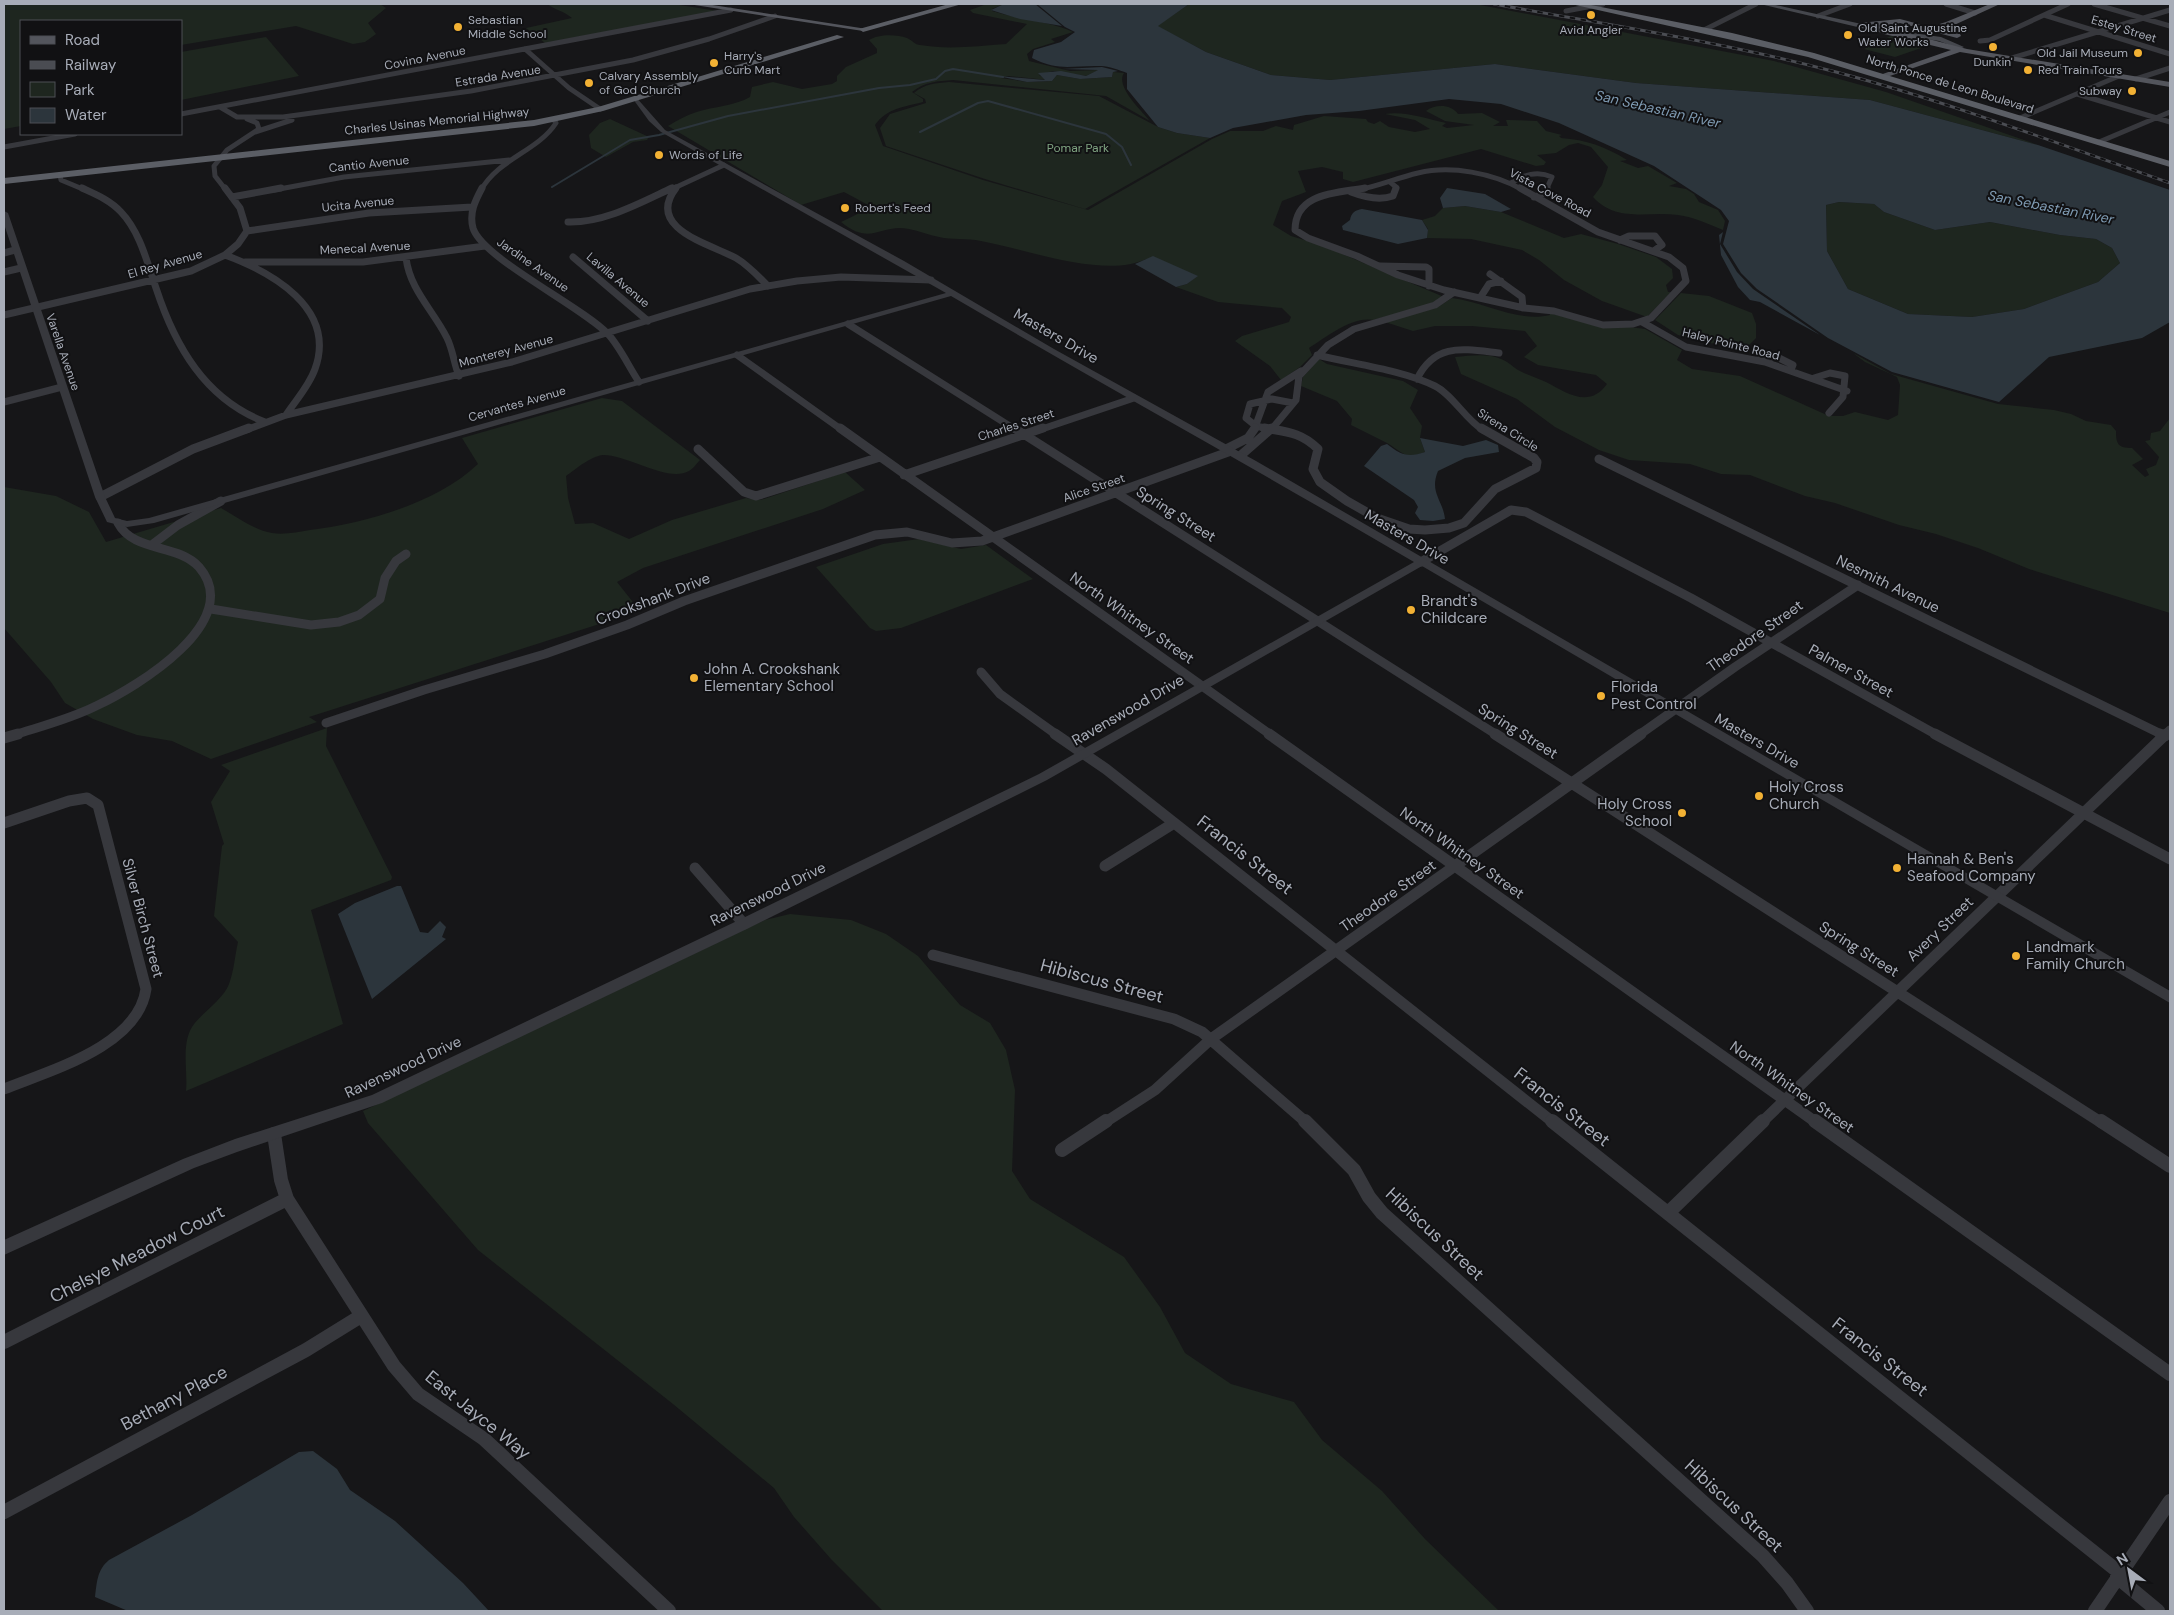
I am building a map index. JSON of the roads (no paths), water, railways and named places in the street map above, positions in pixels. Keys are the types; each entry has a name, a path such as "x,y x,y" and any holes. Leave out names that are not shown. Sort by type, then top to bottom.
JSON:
{"highway":[{"name":"Charles Usinas Memorial Highway","path":"863,29 877,22 940,4"},
{"name":"Charles Usinas Memorial Highway","path":"863,29 958,4"},
{"name":"North Ponce de Leon Boulevard","path":"1575,4 1595,5 1707,29 1884,74 2103,141 2170,159"},
{"name":"Charles Usinas Memorial Highway","path":"4,181 478,130 554,120 600,109 840,36"},
{"name":"North Ponce de Leon Boulevard","path":"2103,141 2170,164"}],"main road":[{"path":"692,4 863,29"},
{"path":"1764,4 1934,43 1958,44"},
{"path":"1879,26 1895,21 1937,28 1972,12 1996,4"},
{"path":"1949,24 1947,29 1958,44"},
{"path":"1859,25 1879,26 1936,38 1982,53 2168,84"},
{"path":"1879,26 1886,32"},
{"path":"1925,27 1958,44"},
{"name":"Charles Usinas Memorial Highway","path":"840,36 863,29"},
{"path":"1934,43 1944,48 1938,55"},
{"path":"1884,74 1938,55 1958,44"}],"street":[{"path":"1707,29 1756,4"},
{"path":"1818,16 1850,4"},
{"path":"1946,4 1972,12"},
{"path":"1980,41 1990,40 2068,4"},
{"path":"2094,4 2170,26"},
{"path":"1566,11 1595,5"},
{"name":"Covino Avenue","path":"182,114 731,10"},
{"path":"2012,58 2170,10"},
{"name":"Estey Street","path":"2044,15 2170,54"},
{"name":"Estrada Avenue","path":"237,117 283,117 321,113 556,76 686,46 775,16"},
{"path":"525,49 569,88 600,109"},
{"path":"2136,79 2170,68"},
{"path":"2160,72 2159,76 2168,84"},
{"path":"2023,117 2119,76"},
{"path":"2077,94 2170,122"},
{"name":"Masters Drive","path":"635,98 651,120 666,132 903,264 1134,398 1232,452 2170,998"},
{"path":"220,106 237,117 257,123 259,128 218,158 214,175 243,212 248,231"},
{"path":"2103,141 2170,112"},
{"path":"255,132 321,113"},
{"path":"472,208 485,183 509,160 550,132 556,123 554,120"},
{"path":"4,147 70,135"},
{"name":"Cantio Avenue","path":"232,197 344,177 509,160"},
{"path":"571,222 592,219 677,186 724,165"},
{"name":"Vista Cove Road","path":"1453,170 1484,174 1511,183 1598,232 1655,250 1681,265 1685,272 1686,281 1654,316 1642,322 1624,325 1603,325 1554,311 1523,308 1429,286 1308,238 1295,230 1295,224 1306,203 1313,199 1390,182 1417,173 1453,170"},
{"path":"1511,183 1521,176 1531,173 1544,173 1552,177 1544,194 1534,197"},
{"path":"60,175 61,180 102,199 126,218 173,330 195,369 236,410 266,422"},
{"path":"1350,191 1359,195 1388,198 1393,196 1396,187 1390,182"},
{"path":"677,186 672,192 668,209 673,222 691,238 745,264 768,286"},
{"name":"Ucita Avenue","path":"248,231 369,213 472,208"},
{"name":"Jardine Avenue","path":"472,208 473,227 485,246 608,334 639,382"},
{"name":"Varella Avenue","path":"4,213 34,308 100,497"},
{"name":"El Rey Avenue","path":"4,315 153,281 191,270 225,255 238,244 248,231"},
{"path":"1620,240 1629,236 1655,236 1662,245 1655,250"},
{"name":"Menecal Avenue","path":"246,262 341,262 406,258 485,246"},
{"path":"4,252 15,250"},
{"path":"225,255 246,262 274,276 295,293 309,313 317,335 318,352 314,369 286,415"},
{"name":"Lavilla Avenue","path":"573,257 648,321"},
{"path":"406,258 412,282 449,342 460,376"},
{"path":"888,278 903,270 903,264"},
{"path":"1379,266 1426,267 1429,269 1429,286"},
{"path":"4,272 21,268"},
{"path":"1490,274 1501,280 1522,298 1523,308"},
{"name":"Monterey Avenue","path":"100,497 193,449 286,415 460,376 768,286 819,278 931,280"},
{"path":"1480,298 1490,284 1501,280"},
{"path":"1232,452 1271,429 1298,395 1296,385 1299,376 1328,345 1354,329 1435,306 1454,292"},
{"name":"Cervantes Avenue","path":"118,523 144,522 221,501 953,293"},
{"name":"Haley Pointe Road","path":"1642,322 1686,347 1756,359 1771,356 1783,358 1793,365 1791,370 1847,391"},
{"name":"Spring Street","path":"848,324 1319,621 2170,1166"},
{"path":"1416,379 1429,360 1446,352 1466,350 1499,353"},
{"name":"North Whitney Street","path":"737,355 2170,1374"},
{"name":"Sirena Circle","path":"1271,429 1295,433 1308,439 1318,449 1312,467 1316,478 1333,492 1377,519 1417,530 1433,531 1455,527 1467,521 1493,490 1536,468 1537,462 1525,451 1475,425 1437,387 1416,379 1318,355"},
{"path":"1232,452 1248,438 1256,427 1268,392 1304,369"},
{"path":"1814,378 1821,374 1843,374 1845,376 1847,391 1841,401 1829,413"},
{"path":"4,402 62,388"},
{"name":"Charles Street","path":"904,475 1134,398"},
{"path":"1271,429 1256,427 1246,418 1250,404 1265,399 1285,400 1293,403"},
{"path":"698,449 744,492 756,496 880,457"},
{"name":"Alice Street","path":"992,537 1232,452"},
{"name":"Nesmith Avenue","path":"1599,459 2167,733"},
{"path":"4,738 77,714 126,691 153,673 198,630 211,609 212,586 204,574 181,554 126,534 118,523 109,518 100,497"},
{"path":"153,544 178,525 221,501"},
{"name":"Ravenswood Drive","path":"4,1248 173,1169 336,1115 377,1099 962,818 1043,777 1511,510 1518,510"},
{"name":"Palmer Street","path":"1518,510 1772,642 1955,745 2170,859"},
{"name":"Crookshank Drive","path":"326,723 424,690 545,654 628,625 684,602 875,535 891,532 915,532 946,542 964,544 992,537"},
{"path":"211,609 312,625 339,622 359,615 380,599 385,578 396,561 406,554"},
{"name":"Theodore Street","path":"1062,1150 1155,1090 1211,1040 1675,710 1858,585"},
{"name":"Francis Street","path":"981,672 1000,694 1020,710 1084,753 1668,1212 2118,1575 2158,1611"},
{"name":"Avery Street","path":"1668,1212 2167,733"},
{"name":"Silver Birch Street","path":"4,823 69,801 87,798 98,805 146,988 140,1012 126,1029 104,1045 4,1089"},
{"path":"1105,866 1174,823"},
{"path":"695,868 744,924"},
{"name":"Hibiscus Street","path":"933,956 1174,1018 1191,1026 1211,1040 1328,1142 1354,1170 1369,1197 1382,1212 1763,1556 1787,1583 1806,1611"},
{"name":"East Jayce Way","path":"274,1134 287,1199 394,1366 418,1394 484,1439 669,1611"},
{"name":"Chelsye Meadow Court","path":"4,1342 287,1199"},
{"name":"Bethany Place","path":"4,1512 306,1350 361,1316"},
{"path":"2094,1611 2170,1501"}],"water":[{"path":"1004,4 1035,4 1062,26 1020,19 991,10"},
{"name":"San Sebastian River","path":"1037,4 1189,4 1158,26 1206,52 1271,75 1330,80 1495,64 1636,83 1870,100 2038,145 2170,190 2170,322 2142,338 2049,357 1999,402 1892,372 1828,338 1757,289 1741,273 1723,244 1729,221 1721,210 1654,166 1559,123 1501,104 1449,99 1359,111 1306,115 1233,128 1210,138 1177,133 1158,127 1127,89 1127,73 1104,66 1066,67 1051,65 1032,58 1034,50 1061,42 1075,32 1065,27","holes":["1839,202 1874,204 1884,212 1935,230 1990,222 2060,235 2096,239 2112,248 2120,263 2098,282 2024,309 1972,317 1908,314 1848,289 1827,251 1826,205"]},
{"path":"1102,67 1118,71 1113,72 1112,77 1080,79 1057,75 1052,81 1027,82 998,76 1045,80 1038,73 1061,71 1086,76 1098,70 1062,69"},
{"path":"1447,188 1485,194 1511,209 1501,212 1465,206 1443,208 1440,198"},
{"path":"1362,209 1422,220 1428,230 1427,238 1398,244 1343,230 1342,226 1350,220 1352,214"},
{"path":"1723,232 1720,244 1737,272 1753,289 1820,335 1760,302 1750,300 1738,287 1721,255 1719,235"},
{"path":"1153,256 1198,276 1187,284 1176,287 1135,264"},
{"path":"1420,438 1463,446 1486,440 1498,445 1499,452 1465,458 1438,471 1435,485 1445,519 1433,521 1420,520 1415,513 1418,507 1414,500 1364,466 1381,446 1387,444 1396,451 1409,455 1425,452"},
{"path":"401,886 420,932 428,933 440,921 446,927 442,937 446,939 372,999 338,914 355,903"},
{"path":"313,1451 337,1469 350,1490 395,1521 463,1583 489,1611 128,1611 95,1597 100,1572 109,1560 192,1515 299,1452"}],"waterway":[{"path":"552,187 630,140 659,135 728,116 879,88 910,85 936,79 945,71 953,69 1003,77"},
{"path":"920,132 978,103 988,101 1106,134 1122,147 1131,165"}],"railway":[{"path":"1494,4 1708,43 1836,72 1962,110 2170,183"}],"place":[{"name":"Avid Angler","path":"1591,15"},
{"name":"Sebastian Middle School","path":"458,27"},
{"name":"Old Saint Augustine Water Works","path":"1848,35"},
{"name":"Dunkin'","path":"1993,47"},
{"name":"Old Jail Museum","path":"2138,53"},
{"name":"Harry's Curb Mart","path":"714,63"},
{"name":"Red Train Tours","path":"2028,70"},
{"name":"Calvary Assembly of God Church","path":"589,83"},
{"name":"Subway","path":"2132,91"},
{"name":"Words of Life","path":"659,155"},
{"name":"Robert's Feed","path":"845,208"},
{"name":"Brandt's Childcare","path":"1411,610"},
{"name":"John A. Crookshank Elementary School","path":"694,678"},
{"name":"Florida Pest Control","path":"1601,696"},
{"name":"Holy Cross Church","path":"1759,796"},
{"name":"Holy Cross School","path":"1682,813"},
{"name":"Hannah & Ben's Seafood Company","path":"1897,868"},
{"name":"Landmark Family Church","path":"2016,956"}],"park label":[{"name":"Pomar Park","path":"1078,148"}]}
